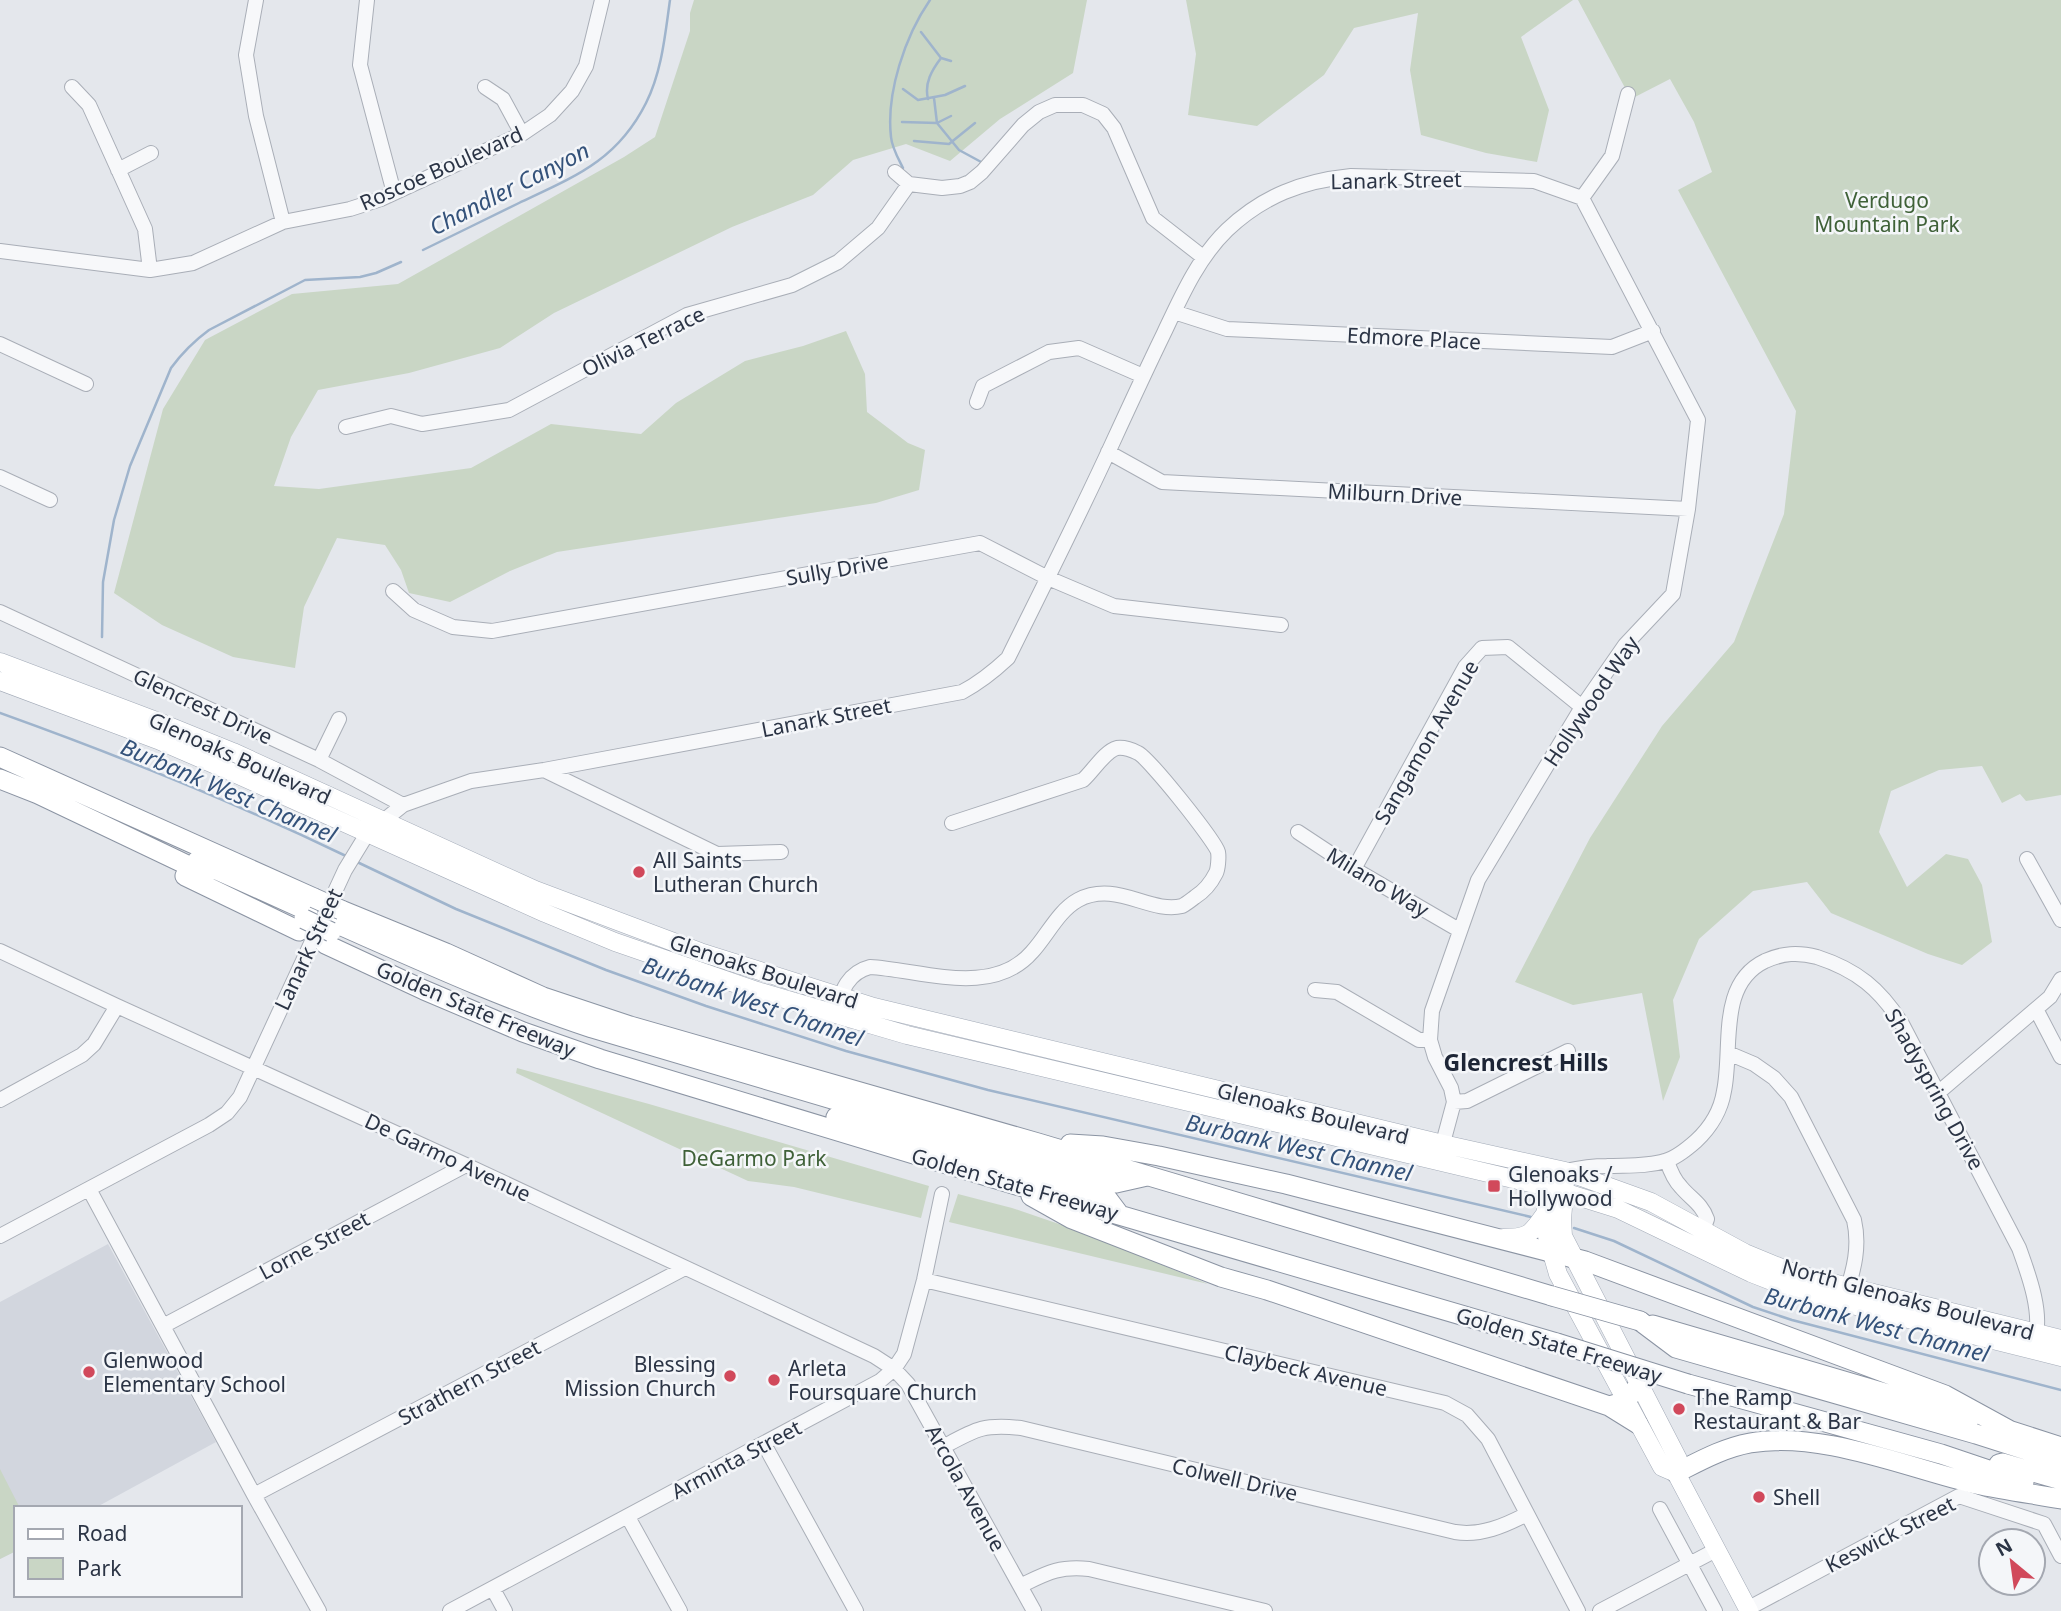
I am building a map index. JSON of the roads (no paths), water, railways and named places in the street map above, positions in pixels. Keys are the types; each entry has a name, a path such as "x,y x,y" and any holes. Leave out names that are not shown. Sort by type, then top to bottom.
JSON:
{"highway":[{"name":"Golden State Freeway","path":"0,757 333,927 424,990 523,1032 600,1059 1006,1182 1557,1343 1688,1384 1941,1454 2061,1497"},
{"path":"0,770 306,915"},
{"path":"0,779 306,915"},
{"name":"Golden State Freeway","path":"0,790 333,927 631,1026 1640,1321 1689,1343 2009,1430 2061,1447"},
{"path":"333,927 558,1017 592,1028 1116,1183 1148,1175"},
{"path":"333,927 460,992 579,1039 1104,1194 1119,1214"},
{"path":"1038,1143 1103,1146 1159,1156 1286,1184 1575,1258 1945,1395 2009,1430"},
{"path":"1006,1182 1072,1219 1221,1277 1617,1403 1638,1424"},
{"path":"1689,1343 2061,1461"},
{"path":"1617,1403 1640,1383"},
{"path":"1676,1473 1723,1450 1752,1443 1794,1441 1842,1448 1977,1484 2061,1497"},
{"path":"1984,1469 2003,1463 2061,1480"}],"main road":[{"name":"Glenoaks Boulevard","path":"0,662 233,752 535,890 700,952 907,1035 1228,1112 1440,1153 1565,1171"},
{"name":"Glenoaks Boulevard","path":"0,681 169,745 237,774 363,840 615,942 757,991 837,1006 1232,1093 1558,1190"},
{"path":"1228,1112 1232,1093"},
{"path":"1497,1238 1523,1238 1534,1229 1558,1190 1565,1171"},
{"name":"North Glenoaks Boulevard","path":"1565,1171 1651,1202 1751,1273 1780,1285 1800,1292 1846,1295 2034,1341 2061,1357"},
{"path":"1558,1190 1563,1236 1678,1459 1676,1473 1748,1610"},
{"name":"North Glenoaks Boulevard","path":"1558,1190 1700,1238"},
{"path":"1563,1236 1573,1215 1581,1210 1592,1207 1618,1209"},
{"path":"1545,1214 1547,1236 1559,1274 1617,1403"},
{"name":"North Glenoaks Boulevard","path":"2034,1341 2061,1339"},
{"path":"1638,1424 1662,1467 1676,1473"}],"street":[{"path":"256,0 246,55 256,116 283,222"},
{"path":"367,0 360,65 394,193"},
{"name":"Roscoe Boulevard","path":"0,251 150,270 193,263 283,222 351,209 394,193 522,134 550,115 572,91 586,66 602,0"},
{"path":"72,87 89,105 145,229 150,270"},
{"path":"485,87 503,99 522,134"},
{"path":"1582,198 1612,156 1628,94"},
{"path":"894,172 909,184 942,188 960,186 982,172 1023,125 1039,112 1055,105 1083,105 1103,114 1114,128 1153,218 1203,257"},
{"path":"118,170 152,153"},
{"name":"Lanark Street","path":"0,1236 227,1113 240,1097 345,870 363,840 403,805 471,781 544,770 962,692 994,672 1008,658 1203,257 1226,231 1253,208 1296,186 1330,178 1376,176 1534,181 1582,198"},
{"name":"Olivia Terrace","path":"346,427 391,416 422,424 509,410 687,315 792,285 838,262 878,228 909,184"},
{"name":"Hollywood Way","path":"1454,1102 1451,1088 1435,1057 1430,1040 1432,1012 1478,880 1582,707 1625,645 1673,594 1688,509 1698,420 1582,198"},
{"name":"Edmore Place","path":"1174,312 1227,329 1612,347 1653,331"},
{"path":"0,344 86,383"},
{"path":"977,402 983,386 1049,352 1079,348 1143,376"},
{"name":"Milburn Drive","path":"1108,452 1162,482 1688,509"},
{"path":"0,477 50,500"},
{"name":"Sully Drive","path":"393,591 414,610 453,626 492,631 980,543 1048,578 1114,606 1281,625"},
{"name":"Glencrest Drive","path":"0,612 320,760 403,805"},
{"name":"Sangamon Avenue","path":"1354,869 1465,667 1482,648 1507,647 1582,707"},
{"path":"320,760 339,719"},
{"path":"837,1006 844,988 855,973 870,967 972,978 989,977 1021,963 1070,905 1088,896 1106,894 1163,906 1183,906 1203,892 1217,872 1218,852 1169,785 1140,753 1127,749 1116,748 1083,780 952,823"},
{"path":"544,770 718,854 781,852"},
{"name":"Milano Way","path":"1298,832 1354,869 1459,930"},
{"path":"2027,859 2060,918"},
{"name":"De Garmo Avenue","path":"0,951 466,1165 874,1356 894,1369"},
{"name":"Shadyspring Drive","path":"1565,1171 1589,1167 1638,1166 1667,1161 1696,1141 1716,1115 1724,1092 1731,1010 1743,977 1758,965 1779,955 1803,953 1829,961 1859,977 1890,1004 1939,1092 2020,1248 2035,1306 2034,1341"},
{"path":"1939,1092 2050,997 2061,979"},
{"path":"1315,990 1336,992 1419,1040 1430,1040"},
{"path":"0,1100 82,1055 94,1044 117,1006"},
{"path":"2035,1009 2061,1057"},
{"path":"1440,1153 1454,1102 1467,1101 1568,1051"},
{"path":"1728,1053 1754,1064 1774,1078 1791,1097 1854,1220 1857,1249 1846,1295"},
{"path":"1667,1161 1681,1188 1704,1209 1707,1219 1700,1238"},
{"name":"Lorne Street","path":"163,1325 466,1165"},
{"path":"89,1189 319,1611"},
{"path":"894,1369 904,1354 943,1194"},
{"name":"Strathern Street","path":"254,1495 685,1268"},
{"name":"Claybeck Avenue","path":"924,1280 1444,1403 1467,1415 1488,1439 1578,1611"},
{"name":"Arminta Street","path":"450,1611 880,1381 894,1369"},
{"name":"Arcola Avenue","path":"894,1369 908,1384 1034,1611"},
{"name":"Colwell Drive","path":"943,1447 983,1427 996,1425 1021,1428 1468,1534 1500,1527 1527,1514"},
{"path":"764,1444 856,1611"},
{"name":"Keswick Street","path":"1748,1610 1959,1496 2044,1524 2061,1556"},
{"path":"1660,1509 1715,1611"},
{"path":"628,1517 680,1611"},
{"path":"1600,1611 1716,1550"},
{"path":"1020,1586 1049,1572 1070,1567 1089,1569 1265,1611"},
{"path":"493,1589 505,1611"}],"waterway":[{"name":"Chandler Canyon","path":"423,250 576,175 608,153 622,139 646,103 656,78 670,0"},
{"path":"903,168 892,141 891,102 905,48 930,0"},
{"path":"921,32 941,58 951,61"},
{"path":"928,99 928,82 941,58"},
{"path":"903,89 918,100 945,95 965,86"},
{"path":"934,98 937,123 959,150 983,163"},
{"path":"902,122 937,123 951,116"},
{"path":"914,141 949,144 975,123"},
{"name":"Chandler Canyon","path":"102,637 103,582 114,520 130,466 171,368 188,348 209,330 305,280 360,277 401,262"},
{"name":"Burbank West Channel","path":"0,713 175,780 346,856"},
{"name":"Burbank West Channel","path":"355,861 456,909 606,970 706,1006 846,1051 988,1090 1531,1217"},
{"name":"Burbank West Channel","path":"1574,1228 1614,1241 1753,1307 1792,1320 2061,1390"}],"place":[{"name":"All Saints Lutheran Church","path":"639,872"},
{"name":"Glenoaks / Hollywood","path":"1494,1186"},
{"name":"Glenwood Elementary School","path":"89,1372"},
{"name":"Blessing Mission Church","path":"730,1376"},
{"name":"Arleta Foursquare Church","path":"774,1380"},
{"name":"The Ramp Restaurant & Bar","path":"1679,1409"},
{"name":"Shell","path":"1759,1497"}],"district":[{"name":"Glencrest Hills","path":"1526,1062"}],"park label":[{"name":"Verdugo Mountain Park","path":"1887,212"},
{"name":"DeGarmo Park","path":"754,1158"}]}
